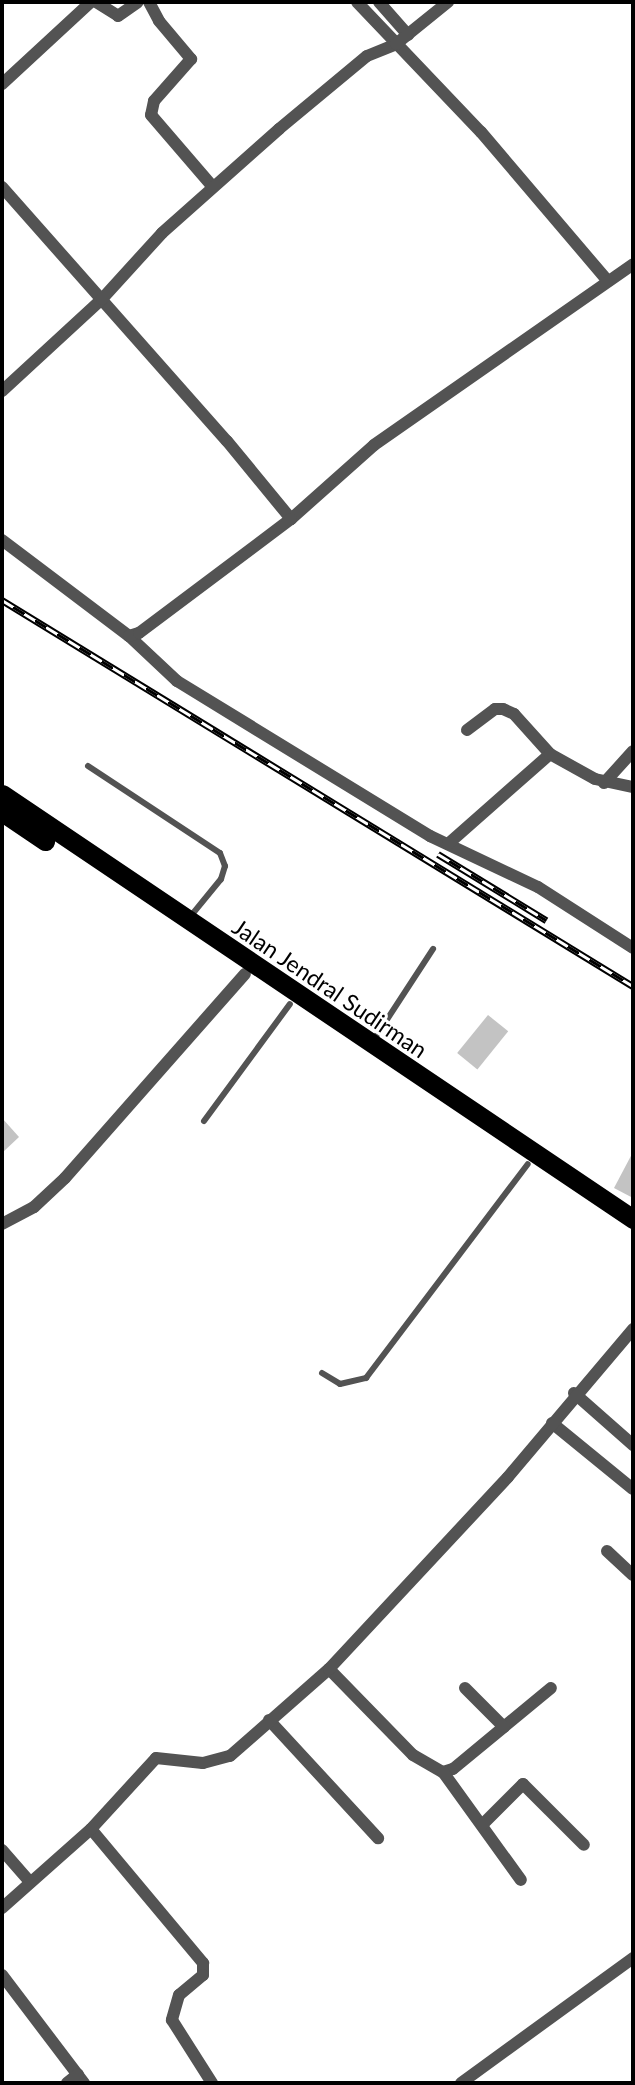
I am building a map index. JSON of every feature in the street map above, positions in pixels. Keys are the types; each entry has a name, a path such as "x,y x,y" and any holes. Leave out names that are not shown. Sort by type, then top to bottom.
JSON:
{"highway":[{"name":"Jalan Jendral Sudirman","path":"2,794 633,1219"},
{"path":"2,812 633,1235"}],"street":[{"path":"2,84 91,2"},
{"path":"96,2 118,16 138,2"},
{"path":"149,2 164,29 191,59 153,101 151,115 213,187"},
{"path":"357,2 481,132 608,281"},
{"path":"379,2 408,35"},
{"path":"2,391 102,299 162,233 213,187 366,56 396,44 449,2"},
{"path":"2,187 291,519"},
{"path":"129,636 139,633 291,519 374,445 633,264"},
{"path":"2,540 129,636 177,681 448,844 538,887 633,948"},
{"path":"467,730 495,709 503,709 550,754 604,783 633,787"},
{"path":"604,783 633,751"},
{"path":"448,844 550,754"},
{"path":"2,1224 34,1208 65,1178 245,974"},
{"path":"2,1908 91,1829 156,1758 220,1761 329,1669 508,1477 574,1393 633,1329"},
{"path":"574,1393 633,1445"},
{"path":"552,1423 633,1489"},
{"path":"607,1551 633,1575"},
{"path":"329,1669 413,1755 443,1772 521,1880"},
{"path":"465,1688 504,1727"},
{"path":"443,1772 453,1769 551,1688"},
{"path":"269,1720 378,1838"},
{"path":"482,1825 523,1784 584,1845"},
{"path":"91,1829 203,1963 203,1975 178,1995 172,2020 212,2083"},
{"path":"2,1850 30,1882"},
{"path":"461,2083 633,1958"},
{"path":"2,1975 81,2079 67,2083"}],"lane":[{"path":"88,766 220,853 225,866 221,879 186,920"},
{"path":"371,1045 433,949"},
{"path":"204,1121 290,1003"},
{"path":"322,1373 340,1384 366,1378 528,1164"}],"building":[{"path":"488,1015 508,1031 477,1069 457,1053"},
{"path":"2,1118 19,1137 2,1153"},
{"path":"633,1152 633,1198 614,1188"}],"railway":[{"path":"2,600 633,986"},
{"path":"438,854 546,920"}]}
